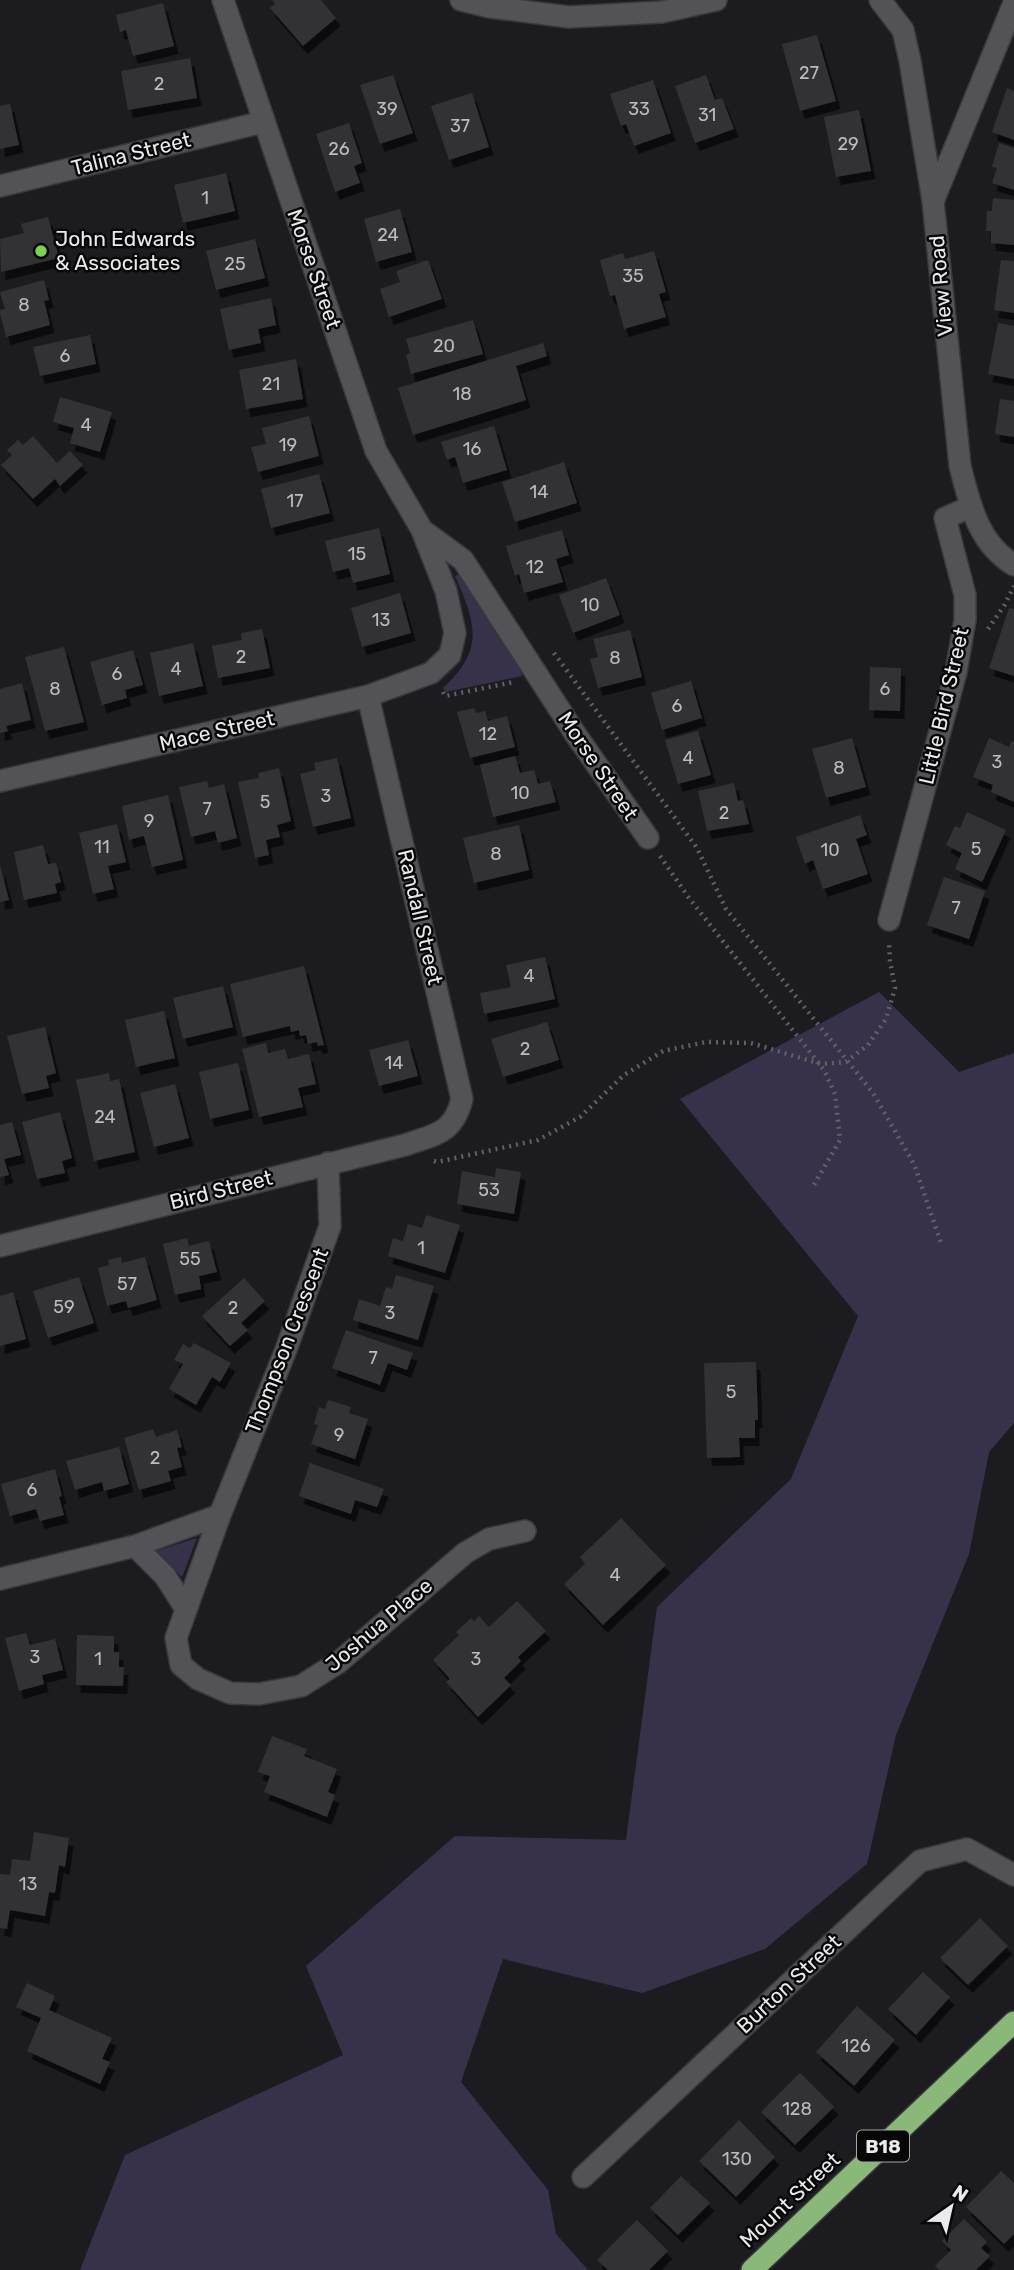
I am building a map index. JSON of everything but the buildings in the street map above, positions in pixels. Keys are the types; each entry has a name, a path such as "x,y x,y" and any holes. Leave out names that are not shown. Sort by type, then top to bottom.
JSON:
{"highway":[{"name":"Mount Street","path":"752,2270 1014,2022"}],"street":[{"name":"Morse Street","path":"223,0 376,451 422,530 446,591 455,633 450,655 431,673"},
{"path":"461,0 490,7 569,17 662,12 716,0"},
{"name":"View Road","path":"880,0 903,30 911,61 933,201 960,466 970,507 983,537 1004,559 1014,565"},
{"path":"933,201 1014,3"},
{"name":"Talina Street","path":"0,186 263,122"},
{"name":"Little Bird Street","path":"889,920 956,672 965,620 965,595 944,518 970,507"},
{"name":"Morse Street","path":"422,530 463,560 648,838"},
{"name":"Mace Street","path":"0,781 368,696 431,673"},
{"name":"Randall Street","path":"368,696 462,1099 457,1118 441,1132"},
{"name":"Bird Street","path":"0,1246 405,1145 441,1132"},
{"name":"Thompson Crescent","path":"220,1515 287,1347 330,1226 328,1163"},
{"path":"0,1579 135,1546 220,1515"},
{"name":"Joshua Place","path":"220,1515 176,1638 181,1665 198,1679 230,1693 259,1694 301,1686 340,1662 466,1553 489,1539 525,1531"},
{"path":"135,1546 165,1576 186,1609"},
{"name":"Burton Street","path":"583,2177 920,1861 967,1849 1014,1875"}],"path":[{"path":"1004,606 1014,586"},
{"path":"431,673 445,696 539,677"},
{"path":"648,838 689,898 821,1064 835,1094 840,1140 812,1188"},
{"path":"697,848 726,909 873,1093 914,1164 942,1246"},
{"path":"492,1151 538,1140 580,1117 624,1075 663,1051 706,1042 751,1043 821,1064 846,1062 868,1045 886,1019 895,988 890,961 889,920"}],"shaded area":[{"path":"461,573 520,662 522,676 446,692 443,688 466,661 473,635 468,608 455,576"},
{"path":"879,992 959,1072 1014,1053 1014,1423 989,1452 969,1554 896,1735 867,1864 765,1949 642,1993 503,1959 461,2082 548,2190 556,2234 588,2270 80,2270 125,2155 343,2055 306,1966 455,1836 626,1840 657,1607 791,1479 858,1316 680,1099"},
{"path":"197,1538 182,1577 156,1551"}],"place":[{"name":"John Edwards & Associates","path":"41,251"}]}
